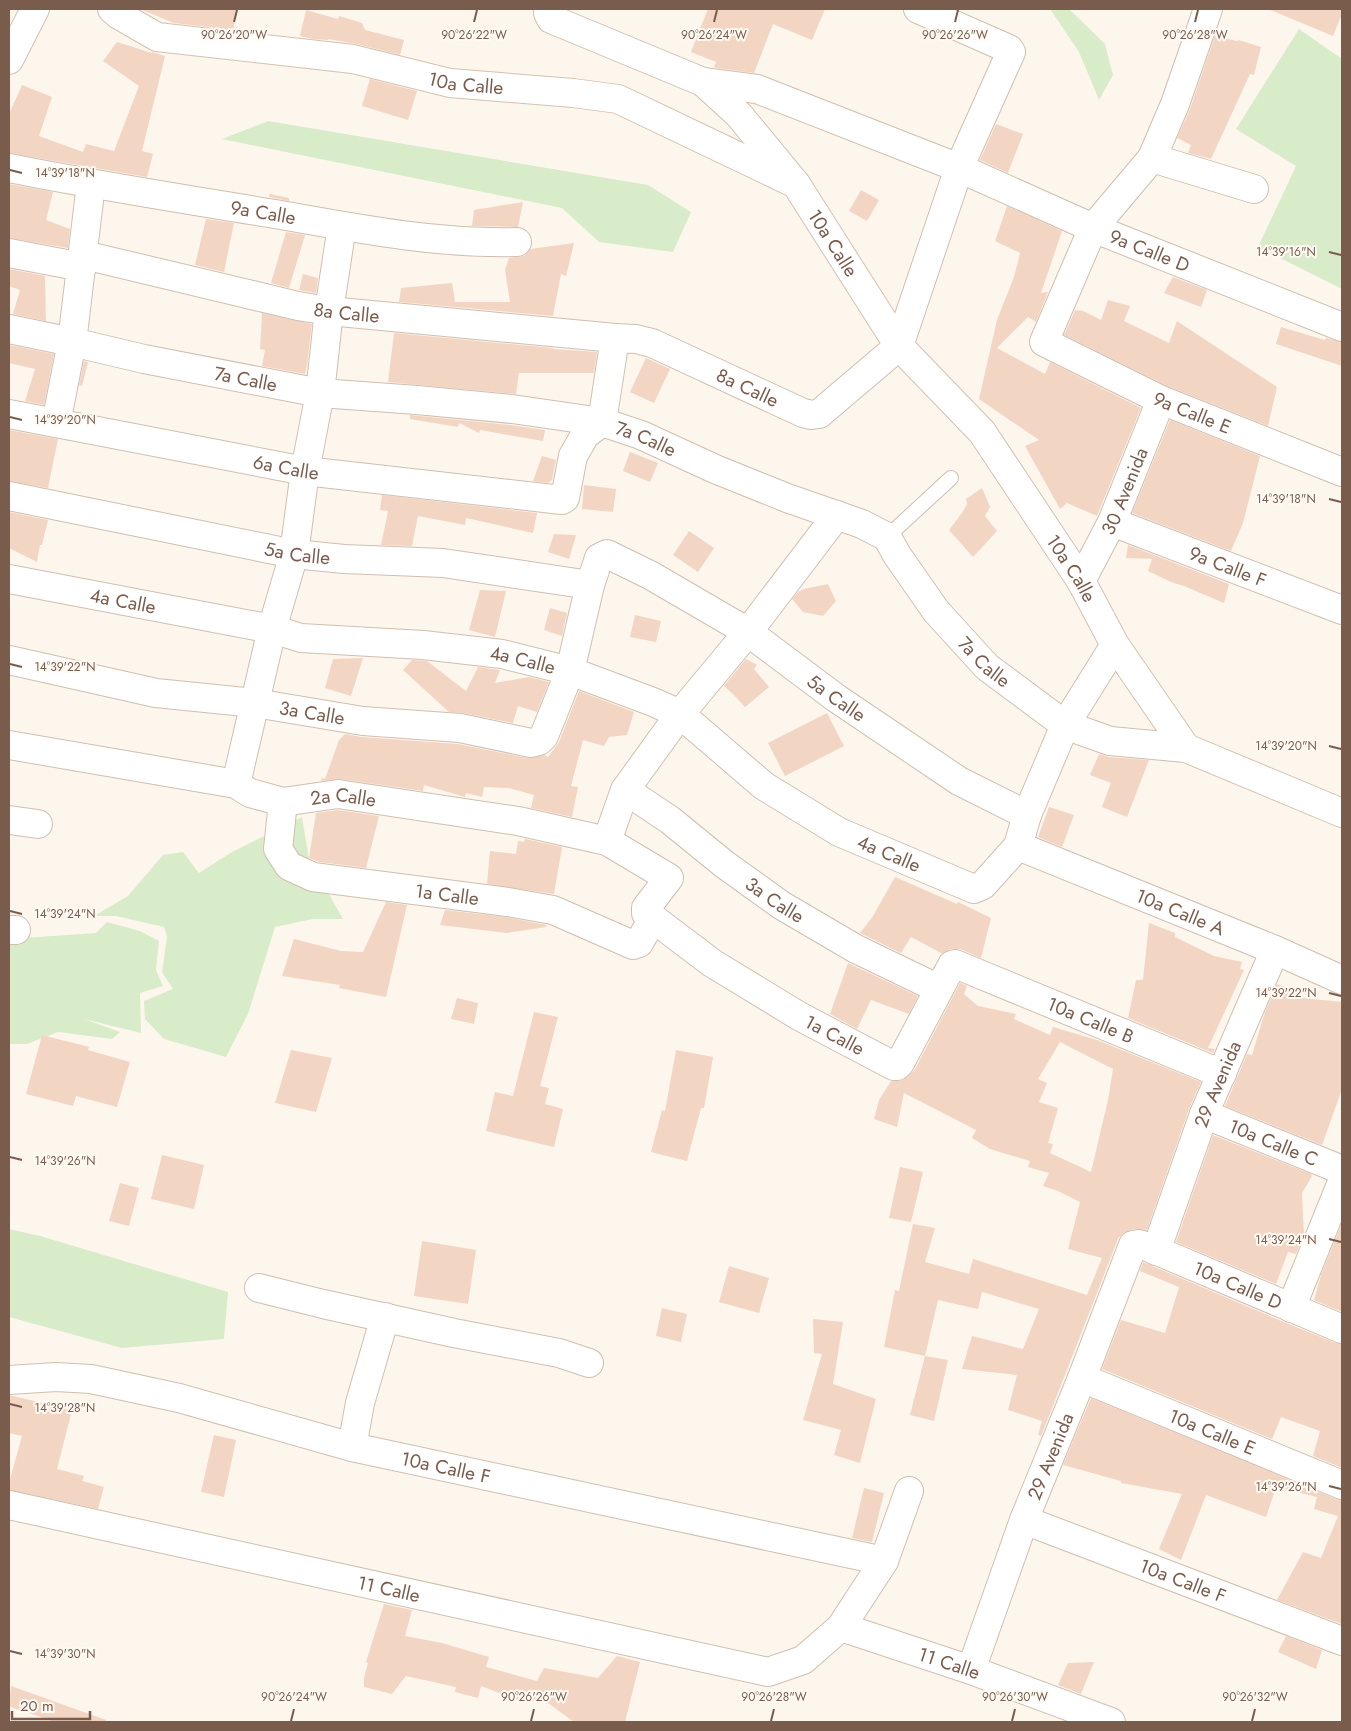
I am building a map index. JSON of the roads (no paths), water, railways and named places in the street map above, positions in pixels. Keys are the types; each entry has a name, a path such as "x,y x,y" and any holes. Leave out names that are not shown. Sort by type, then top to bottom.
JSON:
{"street":[{"path":"9,60 35,9"},
{"name":"10a Calle","path":"112,9 157,37 353,59 450,83 572,93 618,99 796,184 899,346 982,432 1081,581 1114,645 1186,748"},
{"path":"548,9 551,19 703,82 739,115 796,184"},
{"path":"899,346 959,168 1011,52 1009,49 918,9"},
{"path":"1093,228 1152,158 1175,104 1208,9"},
{"name":"9a Calle D","path":"703,82 757,89 959,168 1093,228 1342,327"},
{"path":"1152,158 1254,189"},
{"name":"9a Calle","path":"9,168 91,184 416,238 517,242"},
{"path":"56,423 72,342 91,184"},
{"path":"236,784 272,629 294,554 305,471 320,393 342,226"},
{"name":"9a Calle E","path":"1093,228 1044,339 1046,344 1160,400 1342,472"},
{"name":"8a Calle","path":"9,253 83,261 330,311 626,338 652,343 803,413 812,415 819,414 899,346"},
{"name":"7a Calle","path":"9,329 144,359 320,393 503,408 602,422 641,435 715,469 862,524 887,537 897,555 936,611 988,667 1065,725 1110,740 1186,748"},
{"path":"602,422 626,338"},
{"name":"30 Avenida","path":"1081,581 1112,522 1160,400"},
{"name":"6a Calle","path":"9,414 305,471 562,500 566,498 573,456 585,435 602,422"},
{"name":"5a Calle","path":"9,496 294,554 344,559 443,563 590,585 599,558 607,554 650,575 748,632 836,698 959,781 1027,815"},
{"path":"607,841 625,790 680,714 748,632 837,515"},
{"name":"9a Calle F","path":"1112,522 1342,610"},
{"name":"4a Calle","path":"9,579 272,629 301,638 423,645 502,654 570,671 680,714 764,786 839,832 974,889 983,885 1018,846"},
{"name":"3a Calle","path":"9,660 156,692 255,703 363,721 460,728 531,743 539,741 544,736 570,671 590,585"},
{"path":"1018,846 1027,815 1065,725 1114,645"},
{"name":"2a Calle","path":"9,745 236,784 250,793 283,802 338,794 518,821 607,841 669,878 650,913"},
{"path":"1186,748 1342,813"},
{"name":"3a Calle","path":"625,790 670,820 724,864 781,905 856,949 939,989"},
{"name":"1a Calle","path":"283,802 278,849 290,866 313,878 508,902 553,910 633,945 639,943 650,913 712,963 799,1016 894,1066 900,1063 939,989"},
{"path":"9,820 38,824"},
{"name":"10a Calle A","path":"1018,846 1275,950 1342,980"},
{"name":"29 Avenida","path":"971,1670 1024,1520 1082,1378 1144,1248 1275,950"},
{"name":"10a Calle B","path":"939,989 952,965 960,964 1222,1074"},
{"name":"10a Calle C","path":"1204,1114 1342,1170"},
{"path":"1291,1308 1342,1182"},
{"name":"10a Calle D","path":"1144,1248 1342,1329"},
{"path":"259,1288 454,1333 559,1353 589,1362"},
{"path":"352,1447 360,1403 385,1316"},
{"name":"10a Calle F","path":"9,1380 56,1377 91,1379 179,1398 352,1447 884,1561"},
{"name":"10a Calle E","path":"1082,1378 1342,1485"},
{"path":"841,1627 884,1561 909,1491"},
{"name":"11 Calle","path":"9,1505 768,1672 803,1660 841,1627 971,1670 1111,1722"},
{"name":"10a Calle F","path":"1024,1520 1342,1641"}],"lane":[{"path":"887,537 951,478"}]}
